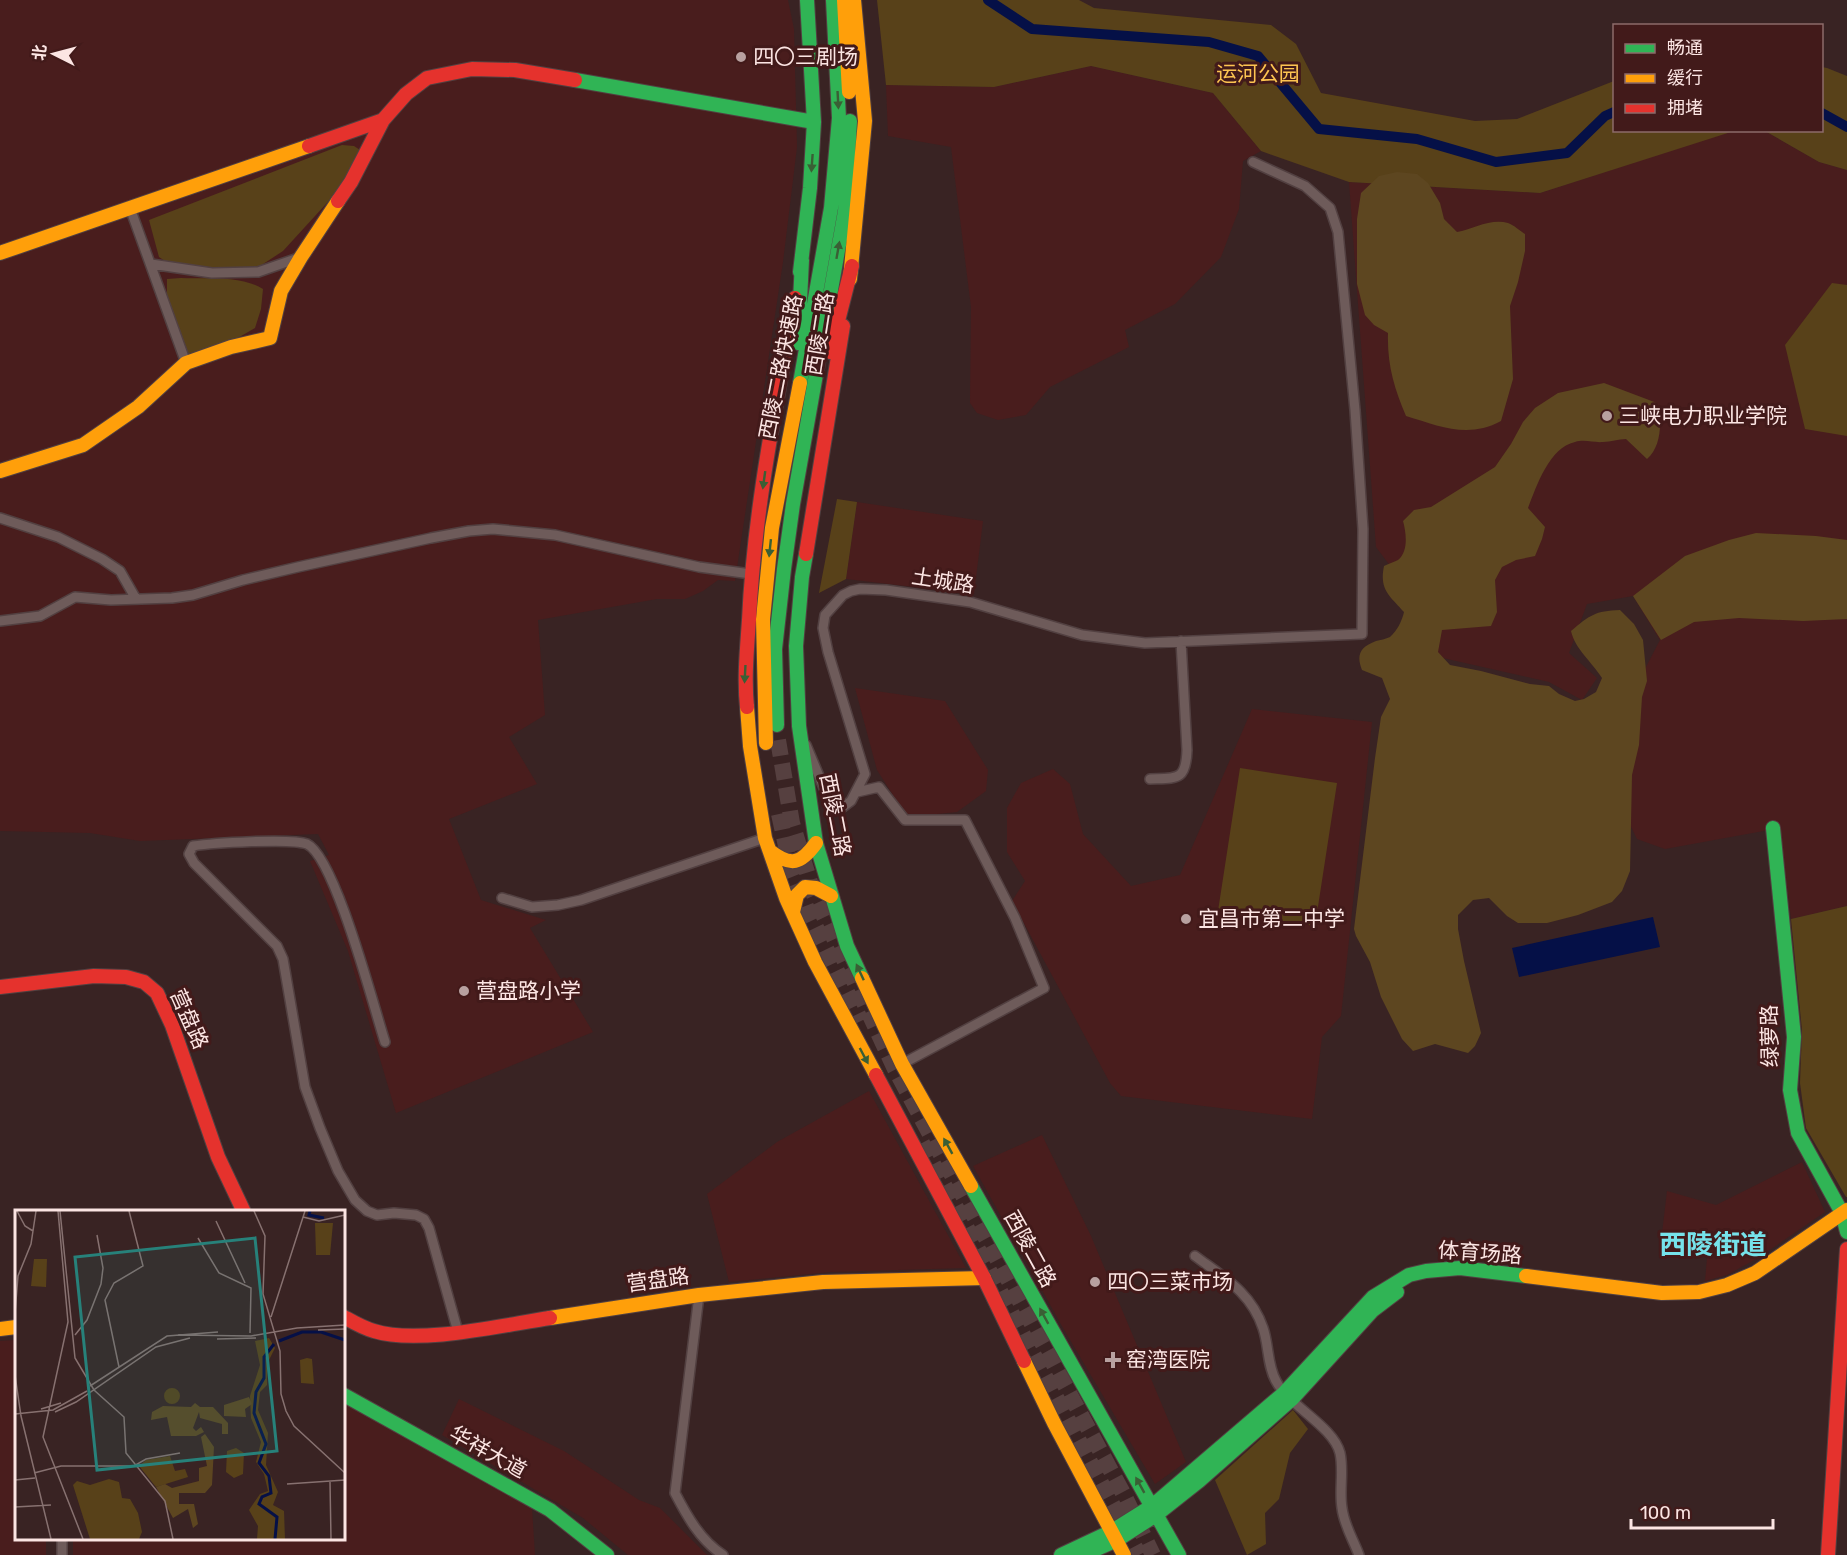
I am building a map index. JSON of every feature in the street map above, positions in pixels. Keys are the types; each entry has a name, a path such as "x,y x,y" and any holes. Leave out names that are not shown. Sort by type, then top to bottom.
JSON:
{"main road":[{"name":"西陵二路","path":"807,0 814,122 810,188 802,260 766,465 751,574 745,686 750,746 767,844 815,962 984,1278 1054,1423 1124,1555"},
{"name":"西陵二路快速路","path":"833,0 839,118 821,306 784,568 775,649 772,741 763,619 772,528 792,416 821,306 845,211 850,114 844,0"},
{"name":"西陵二路","path":"854,0 866,121 852,266 802,577 796,646 799,726 816,843 847,945 902,1064 1179,1555"},
{"path":"0,471 83,445 138,407 186,363 231,347 270,338 281,291 301,256 351,182 383,120 406,94 427,78 472,69 515,70 814,122"},
{"path":"0,254 383,120"},
{"path":"792,416 802,260"},
{"path":"793,504 852,266"},
{"name":"绿萝路","path":"1773,828 1794,1037 1790,1090 1798,1133 1845,1219"},
{"path":"767,844 780,860 795,862 806,857 816,843"},
{"path":"793,912 796,893 802,888 816,887 831,896"},
{"name":"营盘路","path":"0,987 94,976 126,977 144,982 158,993 172,1024 218,1157 243,1210"},
{"name":"体育场路","path":"1114,1535 1200,1481 1372,1311 1416,1281 1436,1278 1479,1278 1659,1300 1700,1299 1729,1293 1759,1280 1845,1219"},
{"path":"1828,1555 1847,1249"},
{"name":"营盘路","path":"345,1318 374,1331 394,1335 418,1335 458,1332 699,1295 823,1282 984,1278"},
{"path":"0,1329 15,1328"},
{"name":"华祥大道","path":"345,1396 550,1510 607,1555"},
{"path":"1061,1555 1114,1535"},
{"path":"1083,1555 1114,1535"}],"street":[{"name":"土城路","path":"857,792 865,774 828,652 823,628 825,615 843,595 851,591 886,590 970,602 1082,635 1145,643 1362,634 1363,529 1358,446 1338,232 1330,208 1305,186 1253,162"},
{"path":"130,208 186,363"},
{"path":"151,264 212,273 258,272 301,256"},
{"path":"0,518 58,537 102,559 120,571 136,599"},
{"path":"0,621 40,616 75,597 111,600 193,595 298,567 431,538 494,529 555,535 699,567 751,574"},
{"path":"1150,779 1176,777 1183,773 1186,766 1181,641"},
{"path":"799,726 825,791 834,806 843,807 857,792 879,787 905,820 965,820 1015,918 1044,988 902,1064"},
{"path":"385,1042 341,901 320,857 309,845 279,842 193,846 189,854 194,863 277,946 283,959 304,1087 338,1171 355,1200 367,1211 377,1215 407,1213 424,1219 429,1228 458,1332"},
{"path":"502,898 532,907 558,905 767,844"},
{"path":"1195,1256 1240,1290 1252,1303 1264,1329 1276,1381 1288,1396 1329,1434 1340,1451 1341,1506 1344,1522 1359,1555"},
{"path":"699,1295 675,1493 689,1519 709,1543 723,1555"}],"shaded area":[{"path":"0,0 788,0 794,29 797,147 783,262 735,581 718,580 703,591 685,599 657,599 538,620 545,715 509,737 537,784 449,819 481,900 546,920 530,928 593,1032 396,1113 348,951 310,861 329,855 318,834 140,841 90,833 0,831"},
{"path":"1091,66 1213,93 1261,151 1243,161 1239,209 1221,257 1175,304 1125,330 1129,347 1050,387 1026,415 998,420 977,413 970,403 971,307 951,147 888,136 886,85 994,87"},
{"name":"三峡电力职业学院","path":"1728,132 1767,132 1819,162 1847,170 1847,906 1791,919 1780,828 1665,849 1637,839 1598,759 1660,640 1633,596 1587,604 1569,653 1597,678 1582,700 1549,682 1434,656 1430,619 1376,547 1349,182 1540,193"},
{"path":"1397,172 1417,174 1428,183 1440,203 1444,219 1457,232 1489,223 1502,222 1510,224 1525,234 1525,251 1510,306 1513,379 1501,421 1489,426 1465,430 1453,429 1406,416 1392,376 1388,333 1374,325 1365,315 1357,284 1357,219 1361,193 1379,176"},
{"path":"1604,383 1657,403 1660,433 1652,454 1647,459 1626,439 1609,442 1579,441 1558,452 1545,469 1528,508 1545,527 1535,556 1516,560 1502,567 1495,580 1497,612 1491,626 1442,630 1438,652 1450,665 1530,684 1549,686 1559,694 1575,701 1596,692 1602,678 1580,650 1571,631 1593,615 1620,610 1634,624 1643,640 1647,681 1642,697 1639,745 1632,775 1630,871 1622,891 1612,902 1578,915 1547,923 1518,923 1507,916 1489,898 1473,900 1458,915 1458,929 1481,1033 1475,1046 1468,1053 1435,1044 1413,1051 1402,1039 1381,997 1370,962 1354,929 1381,717 1390,699 1382,678 1362,670 1359,660 1366,646 1393,635 1404,612 1384,587 1384,566 1398,560 1404,552 1406,536 1403,521 1414,510 1431,507 1495,467 1523,422 1535,408 1558,393"},
{"path":"857,502 983,521 974,594 846,579"},
{"path":"1756,533 1847,540 1847,619 1803,621 1739,618 1694,622 1661,640 1633,596 1685,556"},
{"path":"855,688 945,701 988,770 986,791 957,812 907,817 877,770"},
{"name":"宜昌市第二中学","path":"1252,709 1372,722 1341,1016 1322,1037 1312,1119 1121,1096 1110,1083 1012,901 1025,881 1007,852 1007,808 1021,783 1053,769 1070,784 1083,834 1131,886 1180,875"},
{"path":"1653,917 1660,947 1519,977 1512,948"},
{"path":"869,1091 966,1268 830,1272 729,1282 707,1194 777,1142"},
{"path":"1042,1135 1091,1236 1186,1462 1155,1484 1063,1328 973,1166"},
{"path":"1802,1162 1825,1212 1758,1258 1727,1275 1705,1281 1708,1247 1661,1242 1667,1191 1716,1205"},
{"path":"15,1340 15,1540 46,1540 46,1555 0,1555 0,1341"},
{"path":"459,1399 564,1451 639,1500 660,1508 707,1555 628,1555 583,1518 442,1435"},
{"path":"345,1400 532,1508 535,1555 73,1555 73,1540 345,1540"}],"green space":[{"name":"运河公园","path":"877,0 1079,0 1094,8 1271,25 1296,44 1321,93 1475,121 1517,119 1613,81 1613,132 1731,132 1540,193 1349,182 1261,151 1213,93 1091,66 994,87 886,85"},
{"path":"1823,67 1847,76 1847,170 1819,162 1767,132 1823,132"},
{"path":"342,145 354,146 360,150 347,181 283,251 257,268 197,267 168,263 159,257 149,220"},
{"path":"167,279 234,280 263,289 261,309 255,328 229,343 189,355 167,296"},
{"path":"1832,283 1847,285 1847,436 1805,429 1785,345"},
{"path":"837,499 857,502 846,579 819,593"},
{"path":"1240,768 1337,783 1315,926 1218,911"},
{"path":"1847,906 1846,1197 1806,1128 1800,1083 1802,1030 1791,919"},
{"path":"1293,1410 1308,1429 1290,1453 1279,1499 1265,1513 1266,1544 1247,1555 1215,1480"}],"waterway":[{"path":"988,0 1032,29 1209,42 1258,56 1319,129 1417,139 1496,162 1567,153 1605,116 1613,112"},
{"path":"1823,114 1847,127"}],"tunnel":[{"path":"778,740 792,823 814,895 895,1069 1124,1495 1153,1555"},
{"path":"779,814 791,869 807,909 861,1021"},
{"path":"922,1143 1139,1555"}],"traffic: fast":[{"path":"800,272 810,188 814,122 807,0"},
{"path":"800,383 831,208 839,118 833,0"},
{"path":"575,80 814,122"},
{"path":"777,725 775,649 784,569 793,504 845,211 850,121"},
{"path":"798,343 802,260"},
{"path":"806,554 796,646 799,726 816,843 847,946 862,978"},
{"path":"1773,828 1794,1037 1790,1090 1798,1133 1842,1213 1847,1232"},
{"path":"971,1186 1179,1555"},
{"path":"1061,1555 1112,1531 1152,1506 1284,1393 1373,1297 1409,1275 1460,1268 1526,1276"},
{"path":"1083,1555 1117,1540 1156,1515 1199,1481 1292,1399 1372,1311 1397,1292"},
{"path":"345,1396 550,1510 607,1555"}],"traffic: slow":[{"path":"844,0 849,92"},
{"path":"850,279 865,121 854,0"},
{"path":"0,253 309,146"},
{"path":"0,471 83,445 138,407 186,363 231,347 270,338 281,291 338,201"},
{"path":"766,743 763,619 772,528 800,383"},
{"path":"747,707 750,746 765,838 786,898 815,962 876,1075"},
{"path":"770,851 784,859 795,861 805,855 816,843"},
{"path":"793,912 797,895 805,887 816,888 831,896"},
{"path":"862,978 902,1064 971,1186"},
{"path":"1526,1276 1662,1293 1699,1292 1727,1285 1755,1273 1847,1210"},
{"path":"550,1318 699,1295 823,1282 984,1278"},
{"path":"0,1329 15,1327"},
{"path":"1024,1361 1124,1555"}],"traffic: jam":[{"path":"338,201 351,182 383,120 406,94 427,78 472,69 515,70 575,80"},
{"path":"309,146 383,120"},
{"path":"830,352 852,266"},
{"path":"747,707 746,664 756,539 767,458 795,298"},
{"path":"806,554 843,326"},
{"path":"0,987 94,976 126,977 144,982 157,993 172,1025 218,1157 243,1210"},
{"path":"876,1075 984,1278 1024,1361"},
{"path":"1828,1555 1847,1249"},
{"path":"345,1318 374,1331 413,1336 461,1332 550,1318"}],"place":[{"name":"四〇三剧场","path":"741,57"},
{"name":"三峡电力职业学院","path":"1607,416"},
{"name":"宜昌市第二中学","path":"1186,919"},
{"name":"营盘路小学","path":"464,991"},
{"name":"四〇三菜市场","path":"1095,1282"},
{"name":"窑湾医院","path":"1113,1360"}],"district":[{"name":"西陵街道","path":"1713,1245"}]}
